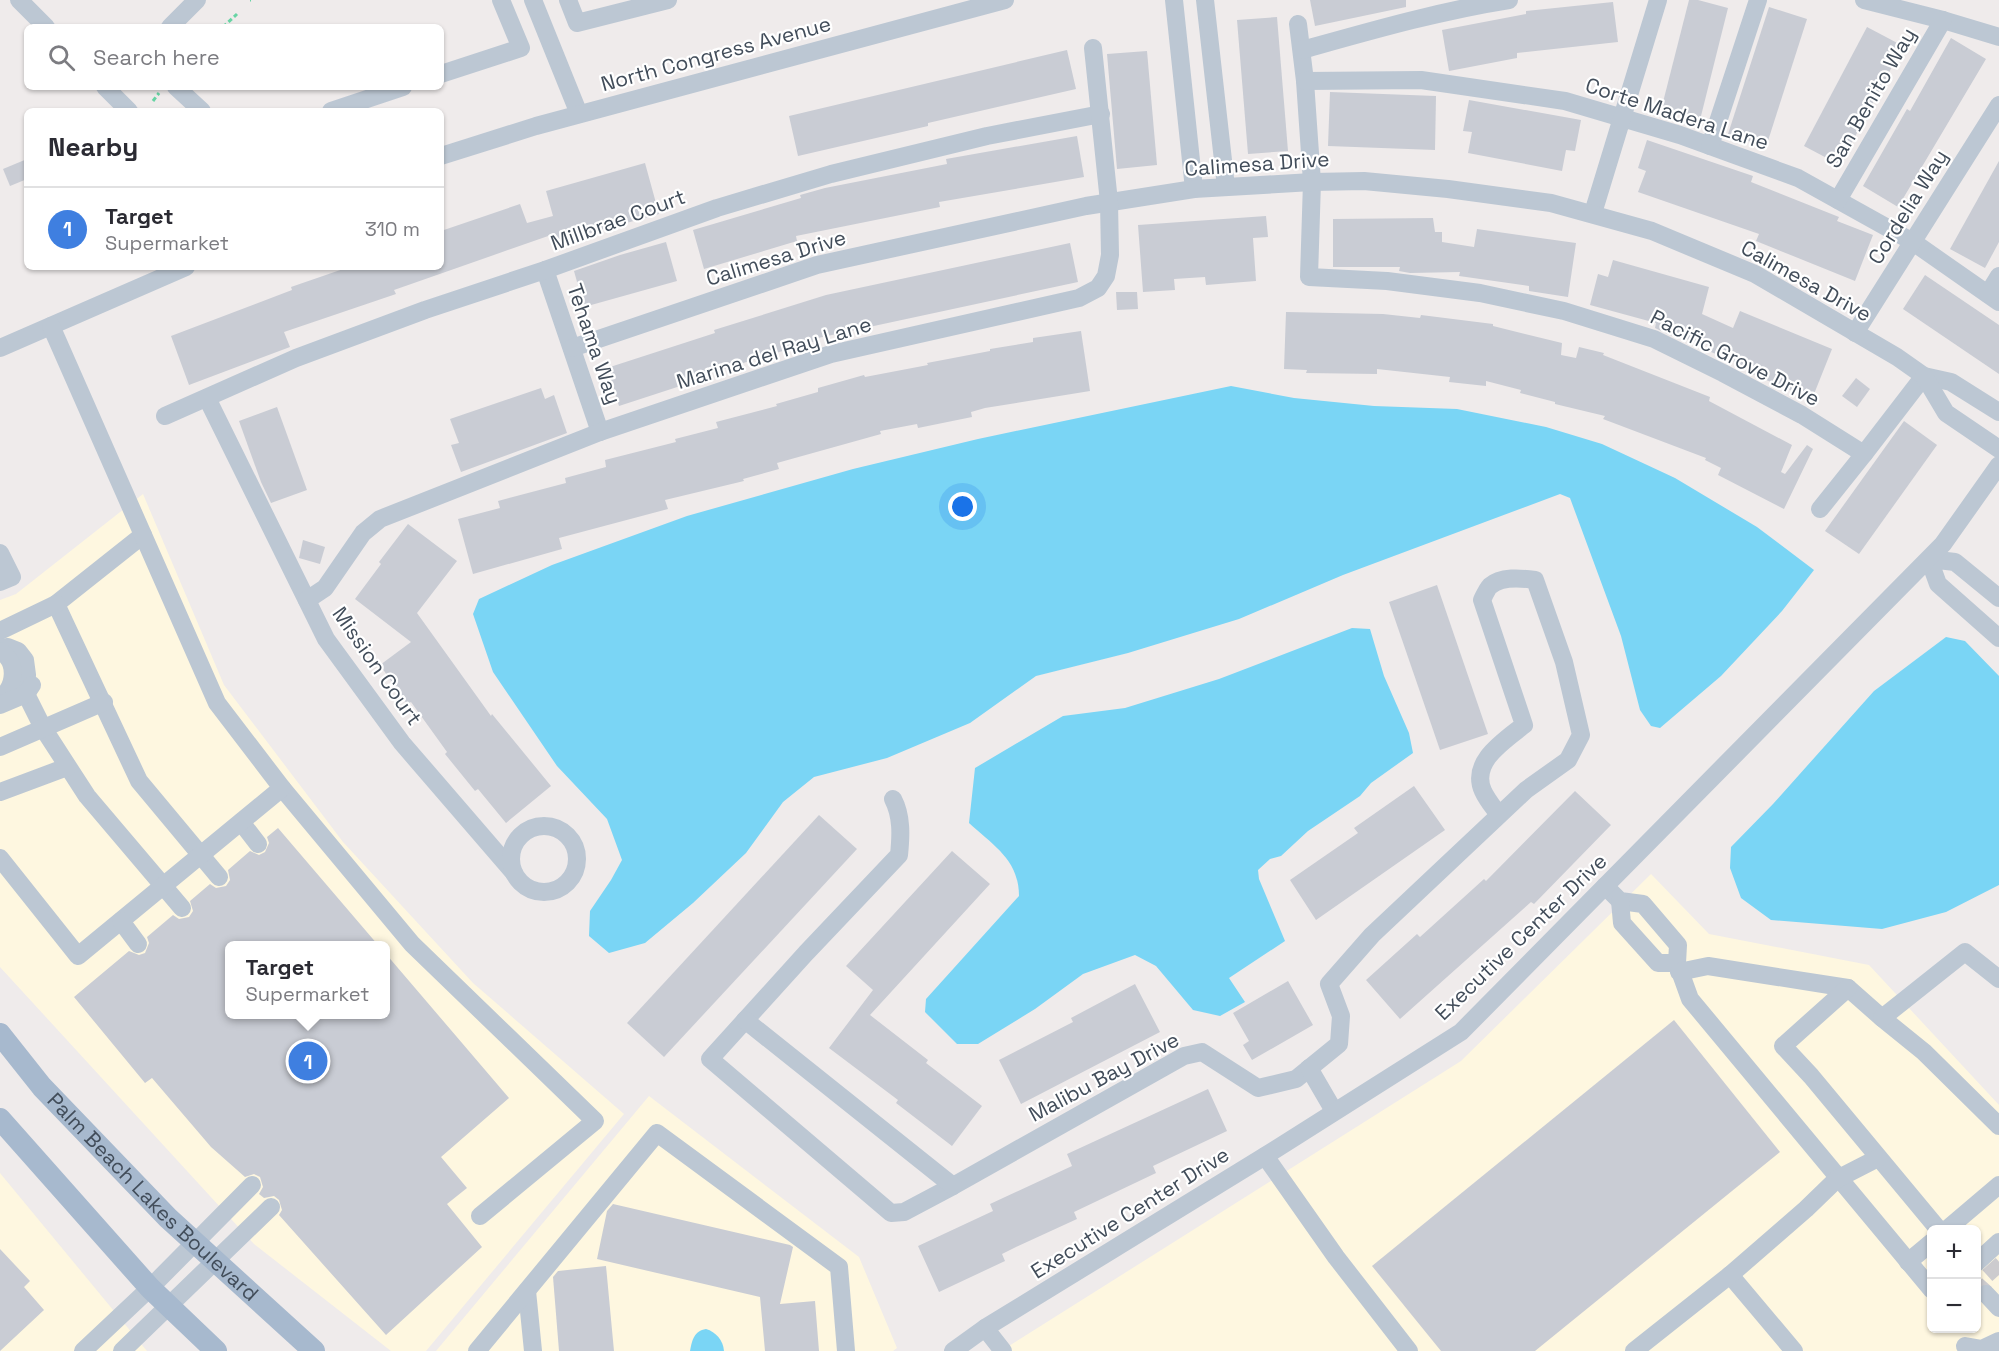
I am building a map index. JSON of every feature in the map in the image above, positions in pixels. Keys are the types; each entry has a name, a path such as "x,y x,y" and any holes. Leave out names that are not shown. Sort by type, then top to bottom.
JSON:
{"main road":[{"name":"Palm Beach Lakes Boulevard","path":"0,1034 42,1087 168,1218 314,1351"},
{"path":"0,1119 150,1288 216,1351"}],"street":[{"path":"19,0 42,24"},
{"path":"173,24 197,0"},
{"path":"444,73 521,48 501,0"},
{"path":"533,0 579,114"},
{"path":"568,0 577,23 668,0"},
{"name":"North Congress Avenue","path":"444,155 579,114 1005,0"},
{"path":"1174,0 1194,189"},
{"path":"1205,0 1226,188"},
{"path":"1302,50 1471,6 1509,0"},
{"path":"1593,213 1658,0"},
{"path":"1710,146 1758,0"},
{"path":"1864,0 1999,37"},
{"name":"San Benito Way","path":"1838,200 1943,20"},
{"name":"Pacific Grove Drive","path":"1298,24 1305,81 1312,182 1309,277 1387,281 1480,293 1564,311 1642,335 1753,388 1802,415 1864,454"},
{"name":"Marina del Ray Lane","path":"307,600 325,588 363,533 380,519 600,432 831,354 1079,298 1098,288 1106,276 1110,255 1109,202 1093,48"},
{"path":"1181,64 1212,59"},
{"name":"Corte Madera Lane","path":"1305,81 1421,80 1565,101 1680,135 1798,178 1913,242 1993,298"},
{"path":"110,90 126,108"},
{"path":"179,90 199,108"},
{"path":"340,108 394,90"},
{"name":"Cordelia Way","path":"1855,333 1999,105"},
{"name":"Millbrae Court","path":"165,416 296,358 424,310 545,270 717,208 831,174 987,136 1101,114"},
{"path":"1189,141 1220,138"},
{"name":"Calimesa Drive","path":"572,348 817,265 1109,202 1194,189 1364,181 1448,189 1551,203 1652,231 1755,274 1897,357 1924,376 1951,382 1999,412"},
{"path":"0,348 179,270"},
{"name":"Tehama Way","path":"545,270 600,432"},
{"path":"1993,298 1999,276"},
{"path":"51,326 217,703 282,788 412,944 595,1121 480,1216"},
{"path":"1821,509 1924,376"},
{"name":"Calimesa Drive","path":"1924,376 1946,413 1999,449"},
{"path":"1950,415 1965,391"},
{"name":"Mission Court","path":"207,398 326,639 402,743 514,873"},
{"name":"Executive Center Drive","path":"953,1351 985,1328 1461,1032 1929,559 1943,544 1999,465"},
{"path":"0,631 56,604 143,535"},
{"path":"0,552 12,577 0,582"},
{"path":"1999,598 1955,562 1929,559 1938,584 1999,638"},
{"name":"Malibu Bay Drive","path":"893,799 898,808 901,839 899,855 710,1059 891,1213 904,1212 953,1186 1184,1056 1202,1052 1258,1088 1296,1078 1339,1044 1341,1016 1329,984 1372,935 1499,815 1526,790 1568,760 1581,735 1564,662 1534,580 1519,578 1507,579 1490,587 1482,600 1524,725 1494,749 1482,765 1480,778 1483,792 1499,815"},
{"path":"56,604 104,702 139,781 219,877"},
{"path":"0,635 24,642 34,656 38,678 26,694 0,705"},
{"path":"0,649 8,647 18,651 25,660 26,694 43,729 87,796 182,908"},
{"path":"0,649 12,664 13,679 7,693 0,698"},
{"path":"0,747 104,702"},
{"path":"0,792 67,766"},
{"path":"0,858 78,956 282,788"},
{"path":"241,822 258,844"},
{"path":"1605,886 1620,901 1643,904 1678,945 1678,968 1690,999 1927,1284"},
{"path":"1620,901 1622,923 1658,963 1678,968 1708,966 1848,988 1924,1052 1999,1126"},
{"path":"121,921 138,944"},
{"path":"1882,1018 1965,952 1999,979"},
{"path":"1848,988 1783,1046 1811,1076 1935,1225"},
{"path":"745,1020 953,1186"},
{"path":"1309,1068 1334,1111"},
{"path":"477,1351 657,1133 839,1267 846,1351"},
{"path":"1265,1156 1336,1257 1409,1351"},
{"path":"1634,1351 1730,1275 1838,1179 1878,1158"},
{"path":"83,1351 150,1288 252,1185"},
{"path":"1952,1225 1999,1185"},
{"path":"122,1351 271,1207"},
{"path":"1983,1261 1999,1242"},
{"path":"1908,1262 1927,1246"},
{"path":"1730,1275 1794,1351"},
{"path":"527,1291 533,1351"},
{"path":"1986,1294 1999,1308"},
{"path":"985,1328 1004,1351"},
{"path":"1962,1342 1982,1349 1999,1341"}],"path":[{"path":"227,24 237,14"}],"shaded area":[{"path":"143,494 224,685 343,842 473,983 624,1114 426,1351 391,1351 254,1244 0,967 0,600 16,594"},
{"path":"1651,874 1709,934 1869,965 1999,1105 1999,1351 1001,1351 1461,1061"},
{"path":"649,1096 859,1257 897,1348 893,1351 436,1351"},
{"path":"0,1173 147,1351 0,1351"}],"water":[{"path":"1231,386 1294,398 1374,406 1457,409 1546,427 1602,444 1675,478 1757,527 1814,570 1782,611 1721,676 1660,728 1651,726 1640,710 1621,636 1570,498 1560,494 1343,575 1239,619 1128,653 1036,676 970,723 887,758 814,777 783,802 746,853 693,903 645,943 609,953 589,936 590,911 622,860 607,819 557,766 493,672 473,614 479,599 552,565 687,516 853,469 978,439"},
{"path":"1352,628 1370,629 1384,676 1409,733 1413,753 1371,783 1360,796 1308,831 1281,856 1270,859 1258,870 1259,879 1285,941 1229,978 1245,1002 1220,1016 1193,1010 1156,966 1135,955 1083,974 1035,1009 978,1044 957,1044 925,1012 926,999 1019,896 1018,883 1010,863 969,823 975,768 1063,716 1125,708 1219,679"},
{"path":"1946,637 1965,641 1999,676 1999,885 1946,912 1882,929 1771,920 1741,898 1730,868 1731,847 1773,804 1874,691"},
{"path":"706,1329 718,1337 724,1351 690,1351 696,1334"}],"building":[{"path":"1310,0 1406,0 1406,7 1315,26"},
{"path":"1689,0 1698,0 1728,8 1700,120 1661,110"},
{"path":"1613,2 1618,42 1517,53 1517,58 1449,71 1442,30 1526,14 1526,11"},
{"path":"1769,7 1807,19 1766,147 1728,134"},
{"path":"1277,17 1288,151 1248,154 1237,20"},
{"path":"1867,27 1903,46 1840,165 1804,146"},
{"path":"1951,38 1986,59 1898,207 1863,186 1907,109 1910,111"},
{"path":"1067,50 1076,89 798,156 789,116"},
{"path":"1147,51 1157,165 1117,169 1107,54"},
{"path":"1330,92 1436,96 1435,150 1328,146"},
{"path":"1469,100 1581,120 1575,151 1566,150 1562,171 1468,153 1472,132 1463,131"},
{"path":"1077,136 1084,177 939,202 940,207 796,236 797,241 704,269 693,230 801,198 800,195 825,188 947,164 946,159"},
{"path":"1647,140 1753,176 1751,182 1839,217 1837,221 1873,235 1855,281 1756,241 1759,234 1638,192 1646,171 1638,168"},
{"path":"24,160 24,180 10,186 3,169"},
{"path":"1999,161 1999,242 1985,268 1950,249"},
{"path":"645,163 659,214 554,243 551,235 394,290 396,294 284,332 290,347 189,385 171,336 292,290 291,287 340,270 444,270 444,230 520,204 527,223 553,216 546,191"},
{"path":"1266,216 1268,237 1253,238 1256,281 1206,285 1205,277 1174,279 1175,290 1143,292 1138,225"},
{"path":"1433,218 1435,232 1442,232 1442,242 1474,247 1477,229 1576,243 1568,297 1529,291 1529,286 1459,276 1460,272 1410,273 1399,271 1400,267 1333,267 1333,219"},
{"path":"666,242 677,281 584,307 574,271"},
{"path":"1070,243 1078,282 818,338 819,340 710,373 711,376 619,406 607,368 715,333 714,330 826,295"},
{"path":"1613,260 1709,287 1702,314 1733,328 1740,311 1832,349 1812,399 1747,372 1749,368 1711,352 1713,346 1670,335 1655,328 1656,323 1590,305 1598,274 1608,277"},
{"path":"1925,275 1999,325 1999,374 1903,309"},
{"path":"1116,292 1137,292 1138,309 1117,310"},
{"path":"1286,312 1383,314 1420,318 1421,315 1493,324 1493,326 1562,343 1561,355 1576,358 1579,347 1604,353 1603,355 1710,397 1709,401 1792,445 1781,472 1785,474 1807,445 1813,449 1784,509 1718,475 1721,468 1705,460 1706,458 1603,419 1605,416 1555,404 1555,402 1520,393 1521,390 1486,381 1486,386 1449,382 1450,377 1377,369 1377,374 1306,373 1307,370 1284,369"},
{"path":"1081,331 1090,391 985,408 971,412 972,417 918,428 917,424 880,431 881,434 777,463 779,469 743,479 744,481 665,500 668,509 559,538 562,549 473,574 458,519 500,508 498,501 566,483 565,478 606,467 605,460 676,442 675,439 718,428 716,422 777,406 776,404 818,392 818,388 864,375 865,377 928,365 927,363 990,351 990,349 1033,342 1033,338"},
{"path":"1856,378 1870,389 1857,407 1842,396"},
{"path":"541,388 545,399 554,395 567,433 461,472 451,445 459,443 450,419"},
{"path":"277,407 307,490 271,503 239,421"},
{"path":"1904,421 1937,445 1859,554 1825,531"},
{"path":"408,524 457,561 417,613 491,716 492,714 551,786 506,823 478,789 475,791 445,754 447,752 411,702 407,704 380,665 411,642 355,599"},
{"path":"303,540 325,547 320,564 299,558"},
{"path":"1437,585 1488,734 1440,750 1389,602"},
{"path":"1414,786 1445,830 1316,920 1290,880 1358,833 1354,828"},
{"path":"1575,791 1611,825 1534,904 1531,902 1400,1019 1366,980 1417,934 1420,937 1484,879 1486,881"},
{"path":"819,815 857,849 664,1057 627,1023"},
{"path":"278,828 375,941 225,941 225,1019 390,1019 390,959 509,1098 441,1157 467,1188 447,1204 482,1247 386,1335 279,1215 282,1210 279,1200 274,1196 264,1198 259,1194 263,1187 260,1177 254,1174 245,1177 211,1147 152,1078 145,1083 74,997 129,951 139,955 145,953 149,943 147,937 173,915 179,919 189,917 193,911 190,901 210,884 216,888 226,886 230,880 228,870 250,851 259,855 265,852 269,843 267,837"},
{"path":"952,851 990,884 870,1015 928,1060 926,1063 982,1106 952,1146 896,1103 898,1100 829,1048 873,990 846,966"},
{"path":"1288,981 1313,1025 1252,1060 1243,1045 1249,1041 1233,1013"},
{"path":"1135,984 1160,1032 1021,1104 999,1060 1073,1022 1071,1018"},
{"path":"1674,1020 1780,1152 1535,1351 1441,1351 1372,1266"},
{"path":"1208,1089 1227,1131 1153,1166 1156,1173 1074,1212 1077,1219 1002,1254 1005,1261 939,1292 918,1246 993,1211 990,1204 1072,1166 1067,1154"},
{"path":"613,1204 793,1247 780,1304 815,1301 819,1351 765,1351 760,1297 597,1259 607,1211"},
{"path":"0,1249 30,1281 24,1287 44,1310 0,1351"},
{"path":"606,1266 614,1351 559,1351 553,1277 558,1271"}],"tunnel":[{"path":"1989,1264 1999,1275"},
{"path":"1981,1290 1986,1294"}],"place":[{"name":"Target","path":"308,1061"}]}
